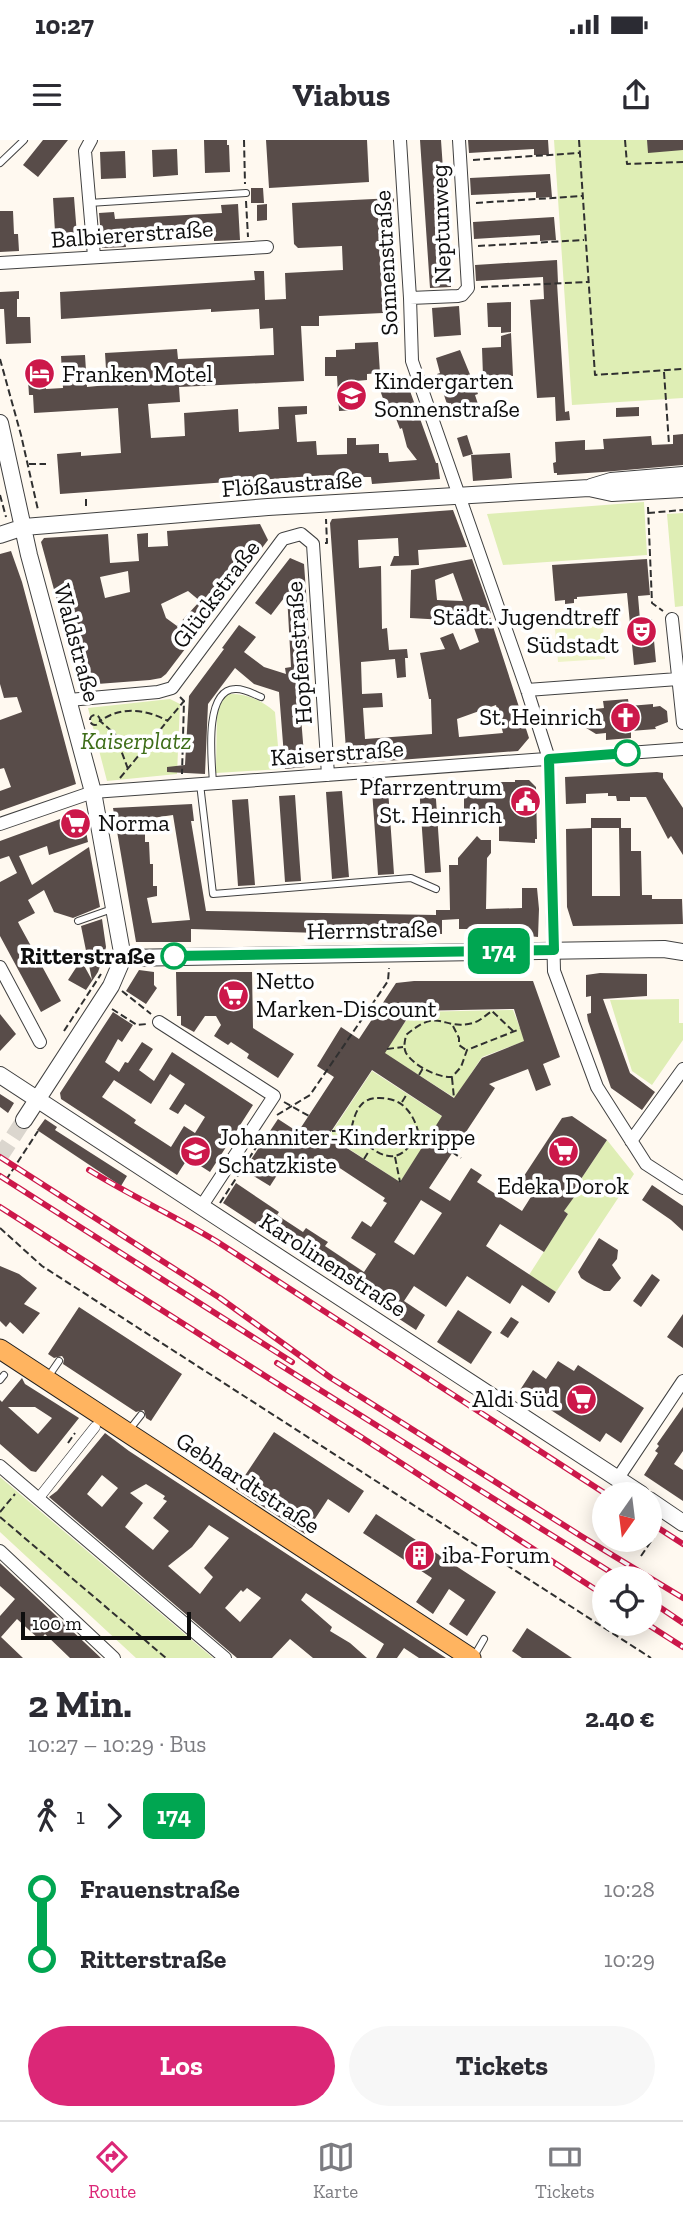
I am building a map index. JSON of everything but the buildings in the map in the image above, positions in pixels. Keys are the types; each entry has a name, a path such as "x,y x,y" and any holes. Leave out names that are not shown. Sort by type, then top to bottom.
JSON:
{"main road":[{"name":"Gebhardtstraße","path":"0,1349 472,1658"}],"street":[{"path":"90,140 85,151 94,257"},
{"name":"Sonnenstraße","path":"400,140 412,361 549,759 554,971 597,1087 646,1164 683,1188"},
{"name":"Neptunweg","path":"410,298 458,296 468,288 458,140"},
{"name":"Balbiererstraße","path":"0,263 267,247"},
{"name":"Waldstraße","path":"0,423 29,555 93,792 123,958"},
{"name":"Flößaustraße","path":"3,529 268,507 589,488 611,481 683,475"},
{"name":"Flößaustraße","path":"589,488 612,492 683,488"},
{"name":"Hopfenstraße","path":"300,534 313,544 328,775"},
{"name":"Glückstraße","path":"172,688 283,539 300,534"},
{"path":"672,619 683,723"},
{"path":"527,690 678,679"},
{"path":"69,700 158,692 172,688"},
{"name":"Kaiserstraße","path":"0,824 93,792 110,790 683,749"},
{"name":"Herrnstraße","path":"664,949 673,944 683,944"},
{"name":"Herrnstraße","path":"123,958 554,950 664,949 683,952"},
{"path":"24,1120 111,986 123,958"},
{"path":"0,967 40,1041"},
{"path":"159,1022 274,1096 207,1211"},
{"path":"631,1141 683,1069"},
{"name":"Karolinenstraße","path":"0,1075 624,1482"},
{"path":"618,1478 683,1381"},
{"path":"38,1499 95,1427"},
{"path":"0,1466 225,1658"},
{"path":"662,1509 683,1523"},
{"path":"0,1551 114,1658"}],"lane":[{"path":"2,162 24,140"},
{"path":"89,203 246,193"},
{"path":"261,697 233,688 219,699 212,718 206,784 213,894 411,878 436,889"},
{"path":"78,921 114,908"},
{"path":"46,1380 59,1362"},
{"path":"127,1434 141,1415"},
{"path":"472,1658 484,1639"}],"path":[{"path":"579,140 595,375 683,369"},
{"path":"625,140 627,164 683,162"},
{"path":"460,161 580,152"},
{"path":"463,203 583,196"},
{"path":"466,247 585,240"},
{"path":"468,288 589,282"},
{"path":"0,359 39,514"},
{"path":"664,370 669,444"},
{"path":"28,464 46,464"},
{"path":"0,495 3,529"},
{"path":"86,499 86,504"},
{"path":"648,505 652,603 672,619"},
{"path":"647,513 683,510"},
{"path":"313,544 327,543 326,517"},
{"path":"172,688 184,701 182,785"},
{"path":"110,790 184,701"},
{"path":"128,769 115,734 100,722 128,710 145,712 168,721"},
{"path":"276,1115 310,1095 388,981 390,953"},
{"path":"122,991 147,1009 159,1022"},
{"path":"111,1009 137,1025 159,1022"},
{"path":"513,1031 492,1011 475,1022 452,1024 435,1019 420,1023 406,1035 404,1047 407,1054 424,1067 442,1078 452,1077 461,1067 467,1050 520,1029"},
{"path":"435,1012 435,1019"},
{"path":"452,1024 459,1038 459,1045 467,1050"},
{"path":"387,1049 404,1047"},
{"path":"419,1075 424,1067"},
{"path":"452,1077 454,1098"},
{"path":"401,1102 407,1094"},
{"path":"274,1096 309,1116"},
{"path":"351,1130 356,1113 363,1102 373,1098 388,1098 401,1102 415,1120 418,1131 429,1138"},
{"path":"332,1131 351,1130"},
{"path":"351,1130 369,1150 395,1156 407,1149 418,1131"},
{"path":"6,1180 38,1131"},
{"path":"207,1211 261,1139"},
{"path":"364,1158 369,1150"},
{"path":"453,1152 461,1158"},
{"path":"395,1156 400,1182"},
{"path":"0,1228 42,1266 651,1658"},
{"path":"69,1441 80,1427"},
{"path":"0,1512 23,1486"},
{"path":"0,1517 166,1658"},
{"path":"641,1556 644,1552"}],"green space":[{"path":"554,140 683,140 683,398 572,405"},
{"path":"644,502 647,555 503,565 487,514"},
{"path":"683,513 683,606 675,607 667,514"},
{"path":"603,625 605,659 558,662 555,629"},
{"path":"226,694 252,698 275,712 280,769 216,773 217,711"},
{"name":"Kaiserplatz","path":"170,699 180,704 177,774 107,781 88,708"},
{"path":"679,999 679,1023 683,1023 683,1040 652,1085 632,1071 610,1000"},
{"path":"513,1010 525,1041 482,1057 455,1098 384,1053 412,1012"},
{"path":"372,1071 443,1117 400,1182 329,1136"},
{"path":"607,1140 634,1174 556,1292 529,1275 568,1214 564,1211 576,1193 573,1191"},
{"path":"0,1477 213,1658 136,1658 0,1532"}],"tunnel":[{"path":"0,1157 24,1120"}],"railway":[{"path":"0,1157 220,1298 331,1378 683,1598"},
{"path":"89,1170 216,1241 592,1485"},
{"path":"0,1176 292,1362"},
{"path":"0,1207 592,1587"},
{"path":"277,1363 601,1566"},
{"path":"662,1530 683,1544"},
{"path":"662,1609 683,1623"},
{"path":"662,1634 683,1647"}],"bus line":[{"name":"174","path":"174,956 554,950 549,759 627,753"}],"place":[{"name":"Franken Motel","path":"39,374"},
{"name":"Kindergarten Sonnenstraße","path":"351,395"},
{"name":"Städt. Jugendtreff Südstadt","path":"642,631"},
{"name":"St. Heinrich","path":"625,717"},
{"name":"Pfarrzentrum St. Heinrich","path":"525,801"},
{"name":"Norma","path":"75,823"},
{"name":"Ritterstraße","path":"174,956"},
{"name":"Netto Marken-Discount","path":"233,995"},
{"name":"Johanniter-Kinderkrippe Schatzkiste","path":"195,1151"},
{"name":"Edeka Dorok","path":"563,1152"},
{"name":"Aldi Süd","path":"582,1399"},
{"name":"iba-Forum","path":"419,1555"}]}
